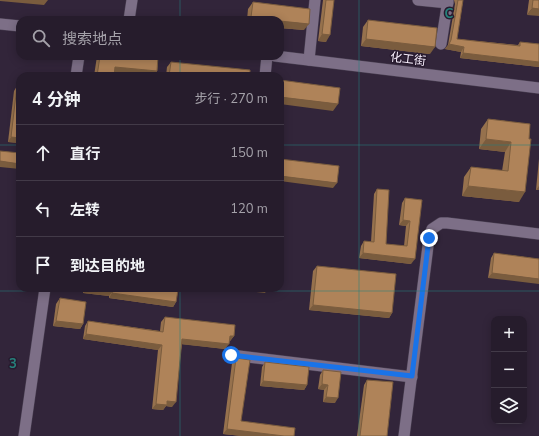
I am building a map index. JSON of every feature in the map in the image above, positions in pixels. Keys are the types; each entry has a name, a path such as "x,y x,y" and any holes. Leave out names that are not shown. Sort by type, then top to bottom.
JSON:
{"street":[{"path":"130,16 132,0"},
{"path":"309,60 316,0"},
{"path":"418,0 448,2 441,44"},
{"path":"0,24 16,26"},
{"name":"化工街","path":"284,57 539,88"},
{"path":"77,72 78,60"},
{"path":"265,72 266,60"},
{"path":"404,436 429,238 432,229 441,223 447,223 539,234"},
{"path":"24,436 45,292"},
{"path":"231,355 412,376"}],"building":[{"path":"326,0 334,0 330,35 322,34"},
{"path":"458,0 463,0 457,39 520,46 520,42 539,44 539,62 463,53 464,47 449,44"},
{"path":"533,0 539,0 539,9 532,8"},
{"path":"253,2 310,9 309,24 284,21 284,16 251,16"},
{"path":"368,20 437,28 435,47 366,39"},
{"path":"99,60 158,60 157,71 115,67 114,72 98,72"},
{"path":"171,62 250,70 250,72 170,72"},
{"path":"284,81 340,88 338,104 284,97"},
{"path":"16,94 16,138 11,137"},
{"path":"488,119 530,124 529,139 531,139 525,192 468,186 471,167 508,171 511,142 486,139"},
{"path":"0,151 16,153 16,163 0,161"},
{"path":"284,159 339,166 337,183 284,176"},
{"path":"377,189 389,190 386,244 407,246 410,221 403,220 405,198 422,200 415,259 363,253 364,241 374,242"},
{"path":"494,253 539,259 539,279 492,273"},
{"path":"317,266 396,274 392,313 313,305"},
{"path":"112,292 178,292 176,302"},
{"path":"60,298 86,302 83,324 56,321"},
{"path":"165,317 235,325 234,336 230,336 229,344 182,339 176,402 167,401 167,405 156,404 162,345 86,334 88,321 163,332"},
{"path":"236,358 250,360 241,421 295,428 294,436 227,429"},
{"path":"265,362 309,367 307,385 263,381"},
{"path":"323,370 341,372 338,398 326,397 328,385 322,384"},
{"path":"367,380 393,382 387,436 360,436"}],"route":[{"path":"231,355 412,376 429,238"}]}
